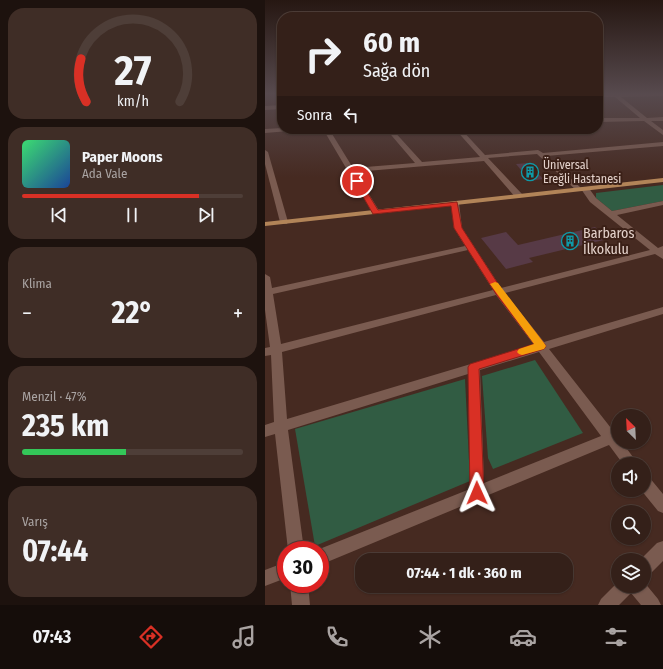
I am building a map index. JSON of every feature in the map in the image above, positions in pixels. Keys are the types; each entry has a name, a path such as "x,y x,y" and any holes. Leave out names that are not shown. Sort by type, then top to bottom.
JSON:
{"main road":[{"path":"265,224 663,180"}],"street":[{"path":"648,121 663,132"},
{"path":"265,130 277,130"},
{"path":"329,134 376,212"},
{"path":"393,134 420,164"},
{"path":"462,134 519,196"},
{"path":"542,155 663,144"},
{"path":"265,152 268,177 284,222"},
{"path":"351,170 538,152 610,214 661,252"},
{"path":"329,552 611,438 499,292 458,228 455,203"},
{"path":"610,214 663,203"},
{"path":"266,292 470,247"},
{"path":"270,351 661,252"},
{"path":"265,277 270,351 295,541"},
{"path":"265,431 663,310"},
{"path":"474,367 477,493"},
{"path":"619,449 626,457"},
{"path":"651,491 663,506"},
{"path":"651,561 663,549"},
{"path":"265,578 277,573"},
{"path":"300,593 301,605"},
{"path":"607,605 619,593"},
{"path":"642,593 652,605"}],"green space":[{"path":"663,185 663,201 612,211 596,198 596,193"},
{"path":"535,360 583,433 493,469 488,458 482,376"},
{"path":"465,379 470,481 327,541 314,541 295,429"}],"building":[{"path":"529,163 543,179 530,181 516,164"},
{"path":"595,227 608,239 529,258 533,262 506,269 481,238 506,232 518,245"}],"slow traffic":[{"path":"495,284 499,292 541,346 522,352"}],"place":[{"name":"Üniversal Ereğli Hastanesi","path":"530,172"},
{"name":"Barbaros İlkokulu","path":"570,241"}],"route":[{"path":"357,181 376,212 455,203 458,228 499,292 541,346 474,367 477,493"}]}
